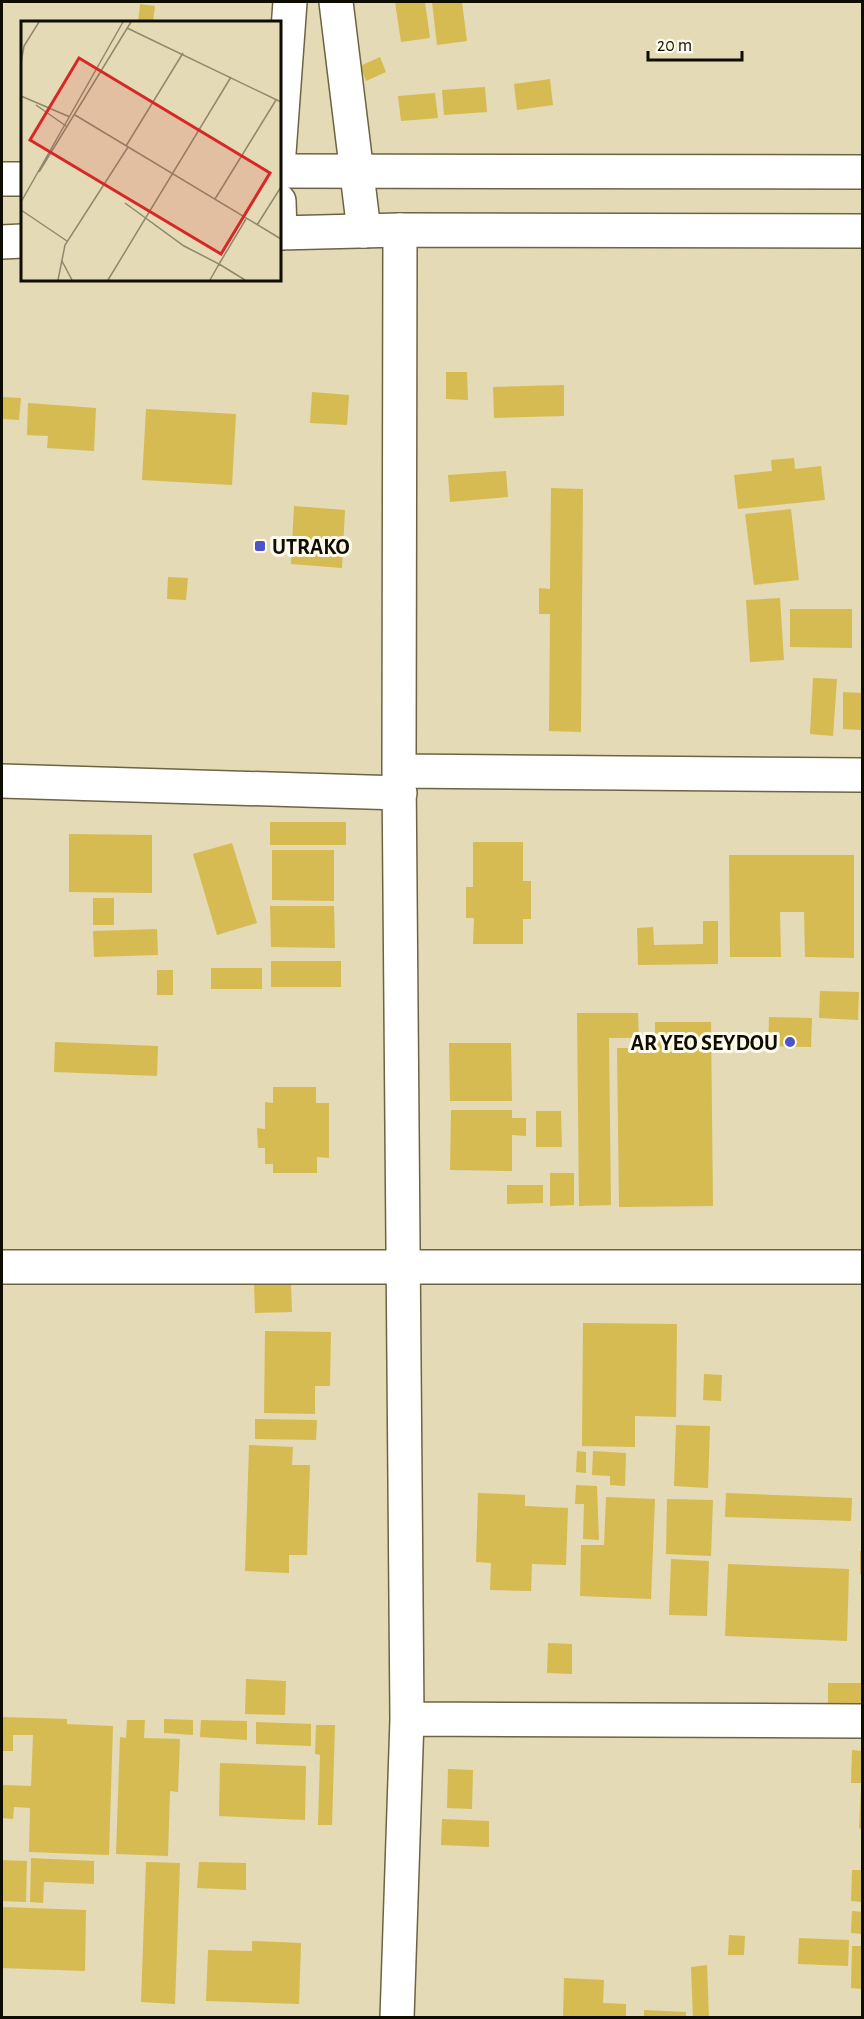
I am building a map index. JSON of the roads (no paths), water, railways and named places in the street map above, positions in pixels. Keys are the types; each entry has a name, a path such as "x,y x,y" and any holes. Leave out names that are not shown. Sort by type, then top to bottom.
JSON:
{"main road":[{"path":"280,139 290,2"},
{"path":"336,2 359,170 364,231"},
{"path":"280,171 862,172"},
{"path":"2,179 21,179"},
{"path":"397,2018 407,1719 405,1265 399,782 400,230"},
{"path":"280,233 400,230 862,231"},
{"path":"2,242 21,241"},
{"path":"2,781 399,782 862,775"},
{"path":"2,1267 405,1265 862,1267"},
{"path":"407,1719 862,1721"}],"place":[{"name":"UTRAKO","path":"260,546"},
{"name":"AR YEO SEYDOU","path":"790,1042"}]}
